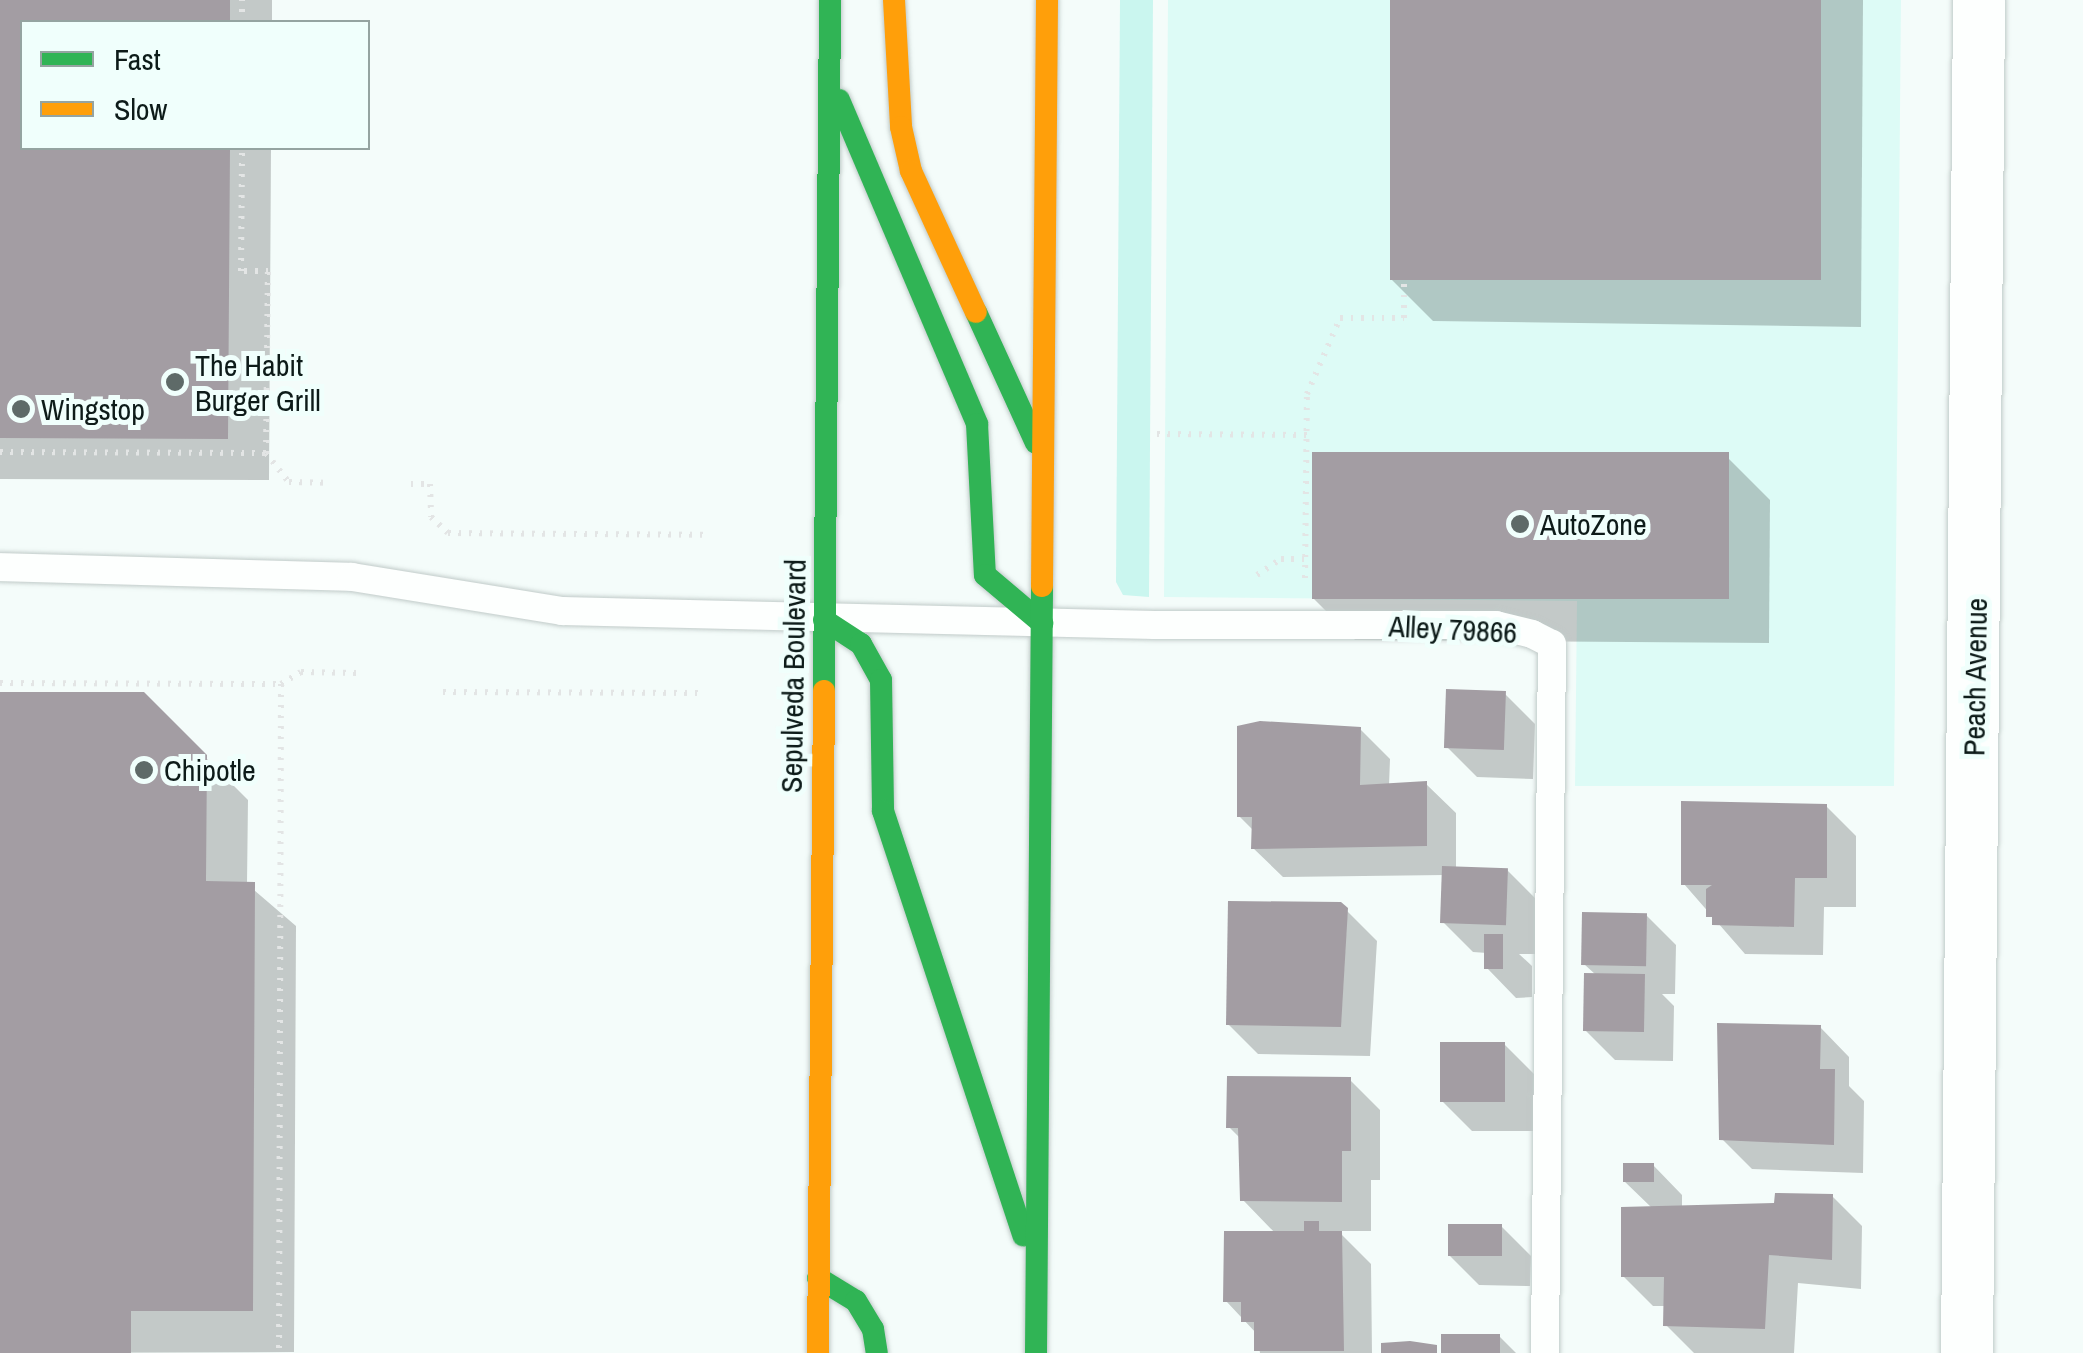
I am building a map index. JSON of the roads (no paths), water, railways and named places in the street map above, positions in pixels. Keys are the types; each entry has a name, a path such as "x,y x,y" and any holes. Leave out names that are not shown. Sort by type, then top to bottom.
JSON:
{"main road":[{"name":"Sepulveda Boulevard","path":"818,1353 830,0"},
{"path":"894,0 901,127 911,171 1043,459"},
{"path":"1036,1353 1047,0"},
{"path":"830,79 977,424 985,575 1042,623"},
{"path":"824,620 861,644 882,680 883,811 1037,1276"},
{"path":"818,1278 856,1301 874,1328 877,1353"}],"street":[{"name":"Peach Avenue","path":"1968,1353 1979,0"}],"lane":[{"name":"Alley 79866","path":"0,567 290,573 377,579 562,611 824,620 1496,625 1552,644 1546,1353"}],"place":[{"name":"The Habit Burger Grill","path":"175,382"},
{"name":"Wingstop","path":"21,409"},
{"name":"AutoZone","path":"1520,524"},
{"name":"Chipotle","path":"144,770"}]}
